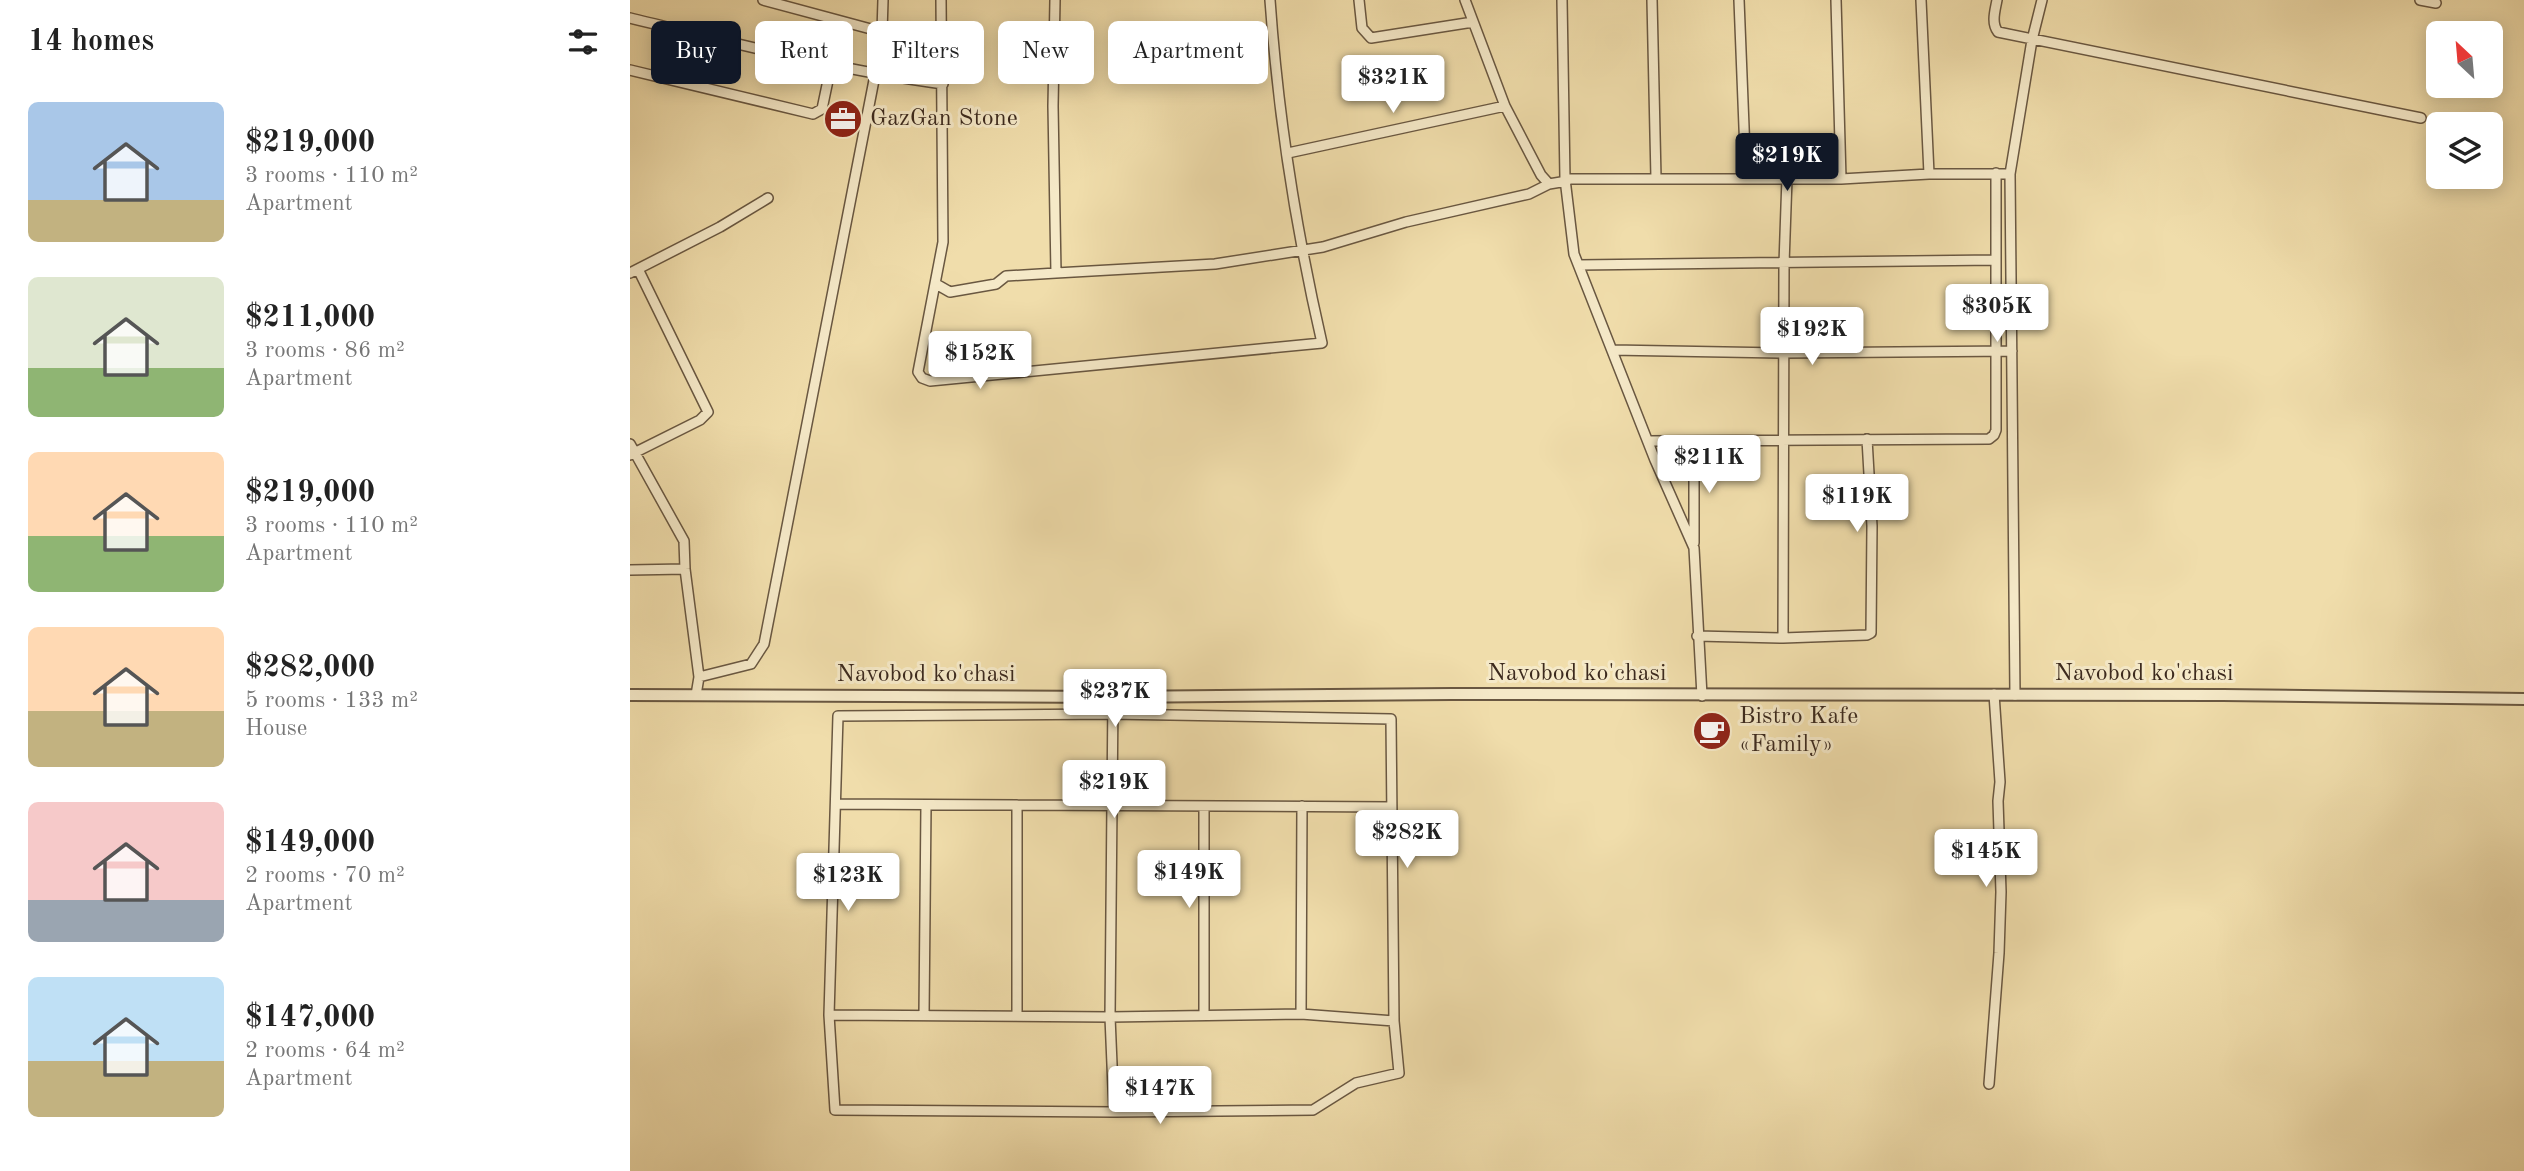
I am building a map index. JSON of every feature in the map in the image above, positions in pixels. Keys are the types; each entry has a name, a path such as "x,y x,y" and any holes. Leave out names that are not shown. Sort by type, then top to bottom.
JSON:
{"street":[{"path":"763,0 867,28"},
{"path":"882,21 883,0"},
{"path":"941,0 942,21"},
{"path":"1055,0 1056,273"},
{"path":"943,84 943,242 918,372 922,378 930,381 1322,343 1301,251 1274,54 1270,0"},
{"path":"1359,0 1362,28 1371,38 1473,22"},
{"path":"1465,0 1505,106 1541,175 1549,184"},
{"path":"1562,0 1566,180 1574,254 1648,441 1694,548"},
{"path":"1651,0 1656,178"},
{"path":"1739,0 1746,178"},
{"path":"1836,0 1841,179"},
{"path":"1921,0 1929,174"},
{"path":"1997,0 1994,19 1996,30 2032,40 2421,118"},
{"path":"2015,695 2010,174 2032,40 2042,0"},
{"path":"2420,0 2436,3"},
{"path":"630,18 755,48"},
{"path":"630,70 813,114 822,110 827,84"},
{"path":"698,677 751,664 764,644 873,84"},
{"path":"1288,153 1505,106"},
{"path":"1648,441 1783,442 1989,439 1994,436 1996,173"},
{"path":"936,284 950,292 996,284 1006,276 1215,264 1301,251 1406,222 1529,194 1549,184 1566,180 1841,179 1929,174 2010,174"},
{"path":"1783,638 1783,353 1787,178"},
{"path":"696,695 698,677 684,541 632,451 700,420 708,412 634,271 720,227 768,198"},
{"path":"1579,265 1996,260"},
{"path":"1612,350 1783,353 2012,351"},
{"path":"1697,636 1783,638 1871,633 1872,526 1867,439"},
{"path":"1694,441 1694,548 1702,696"},
{"path":"630,570 685,569"},
{"path":"1989,1084 2001,892 1998,801 2000,782 1994,694"},
{"name":"Navobod ko'chasi","path":"630,695 1113,697 1994,694 2524,699"},
{"path":"1113,697 1110,1017 1114,1112"},
{"path":"1112,714 1391,719 1394,1021 1399,1073 1356,1083 1313,1110 835,1110 829,1015 837,804 838,716 1112,714"},
{"path":"837,804 1391,807"},
{"path":"924,1015 926,804"},
{"path":"1017,805 1017,1016"},
{"path":"1204,806 1204,1015"},
{"path":"1301,1014 1302,806"},
{"path":"829,1015 1110,1017 1301,1014 1394,1021"}],"place":[{"name":"GazGan Stone","path":"843,119"},
{"name":"Bistro Kafe «Family»","path":"1712,731"}]}
